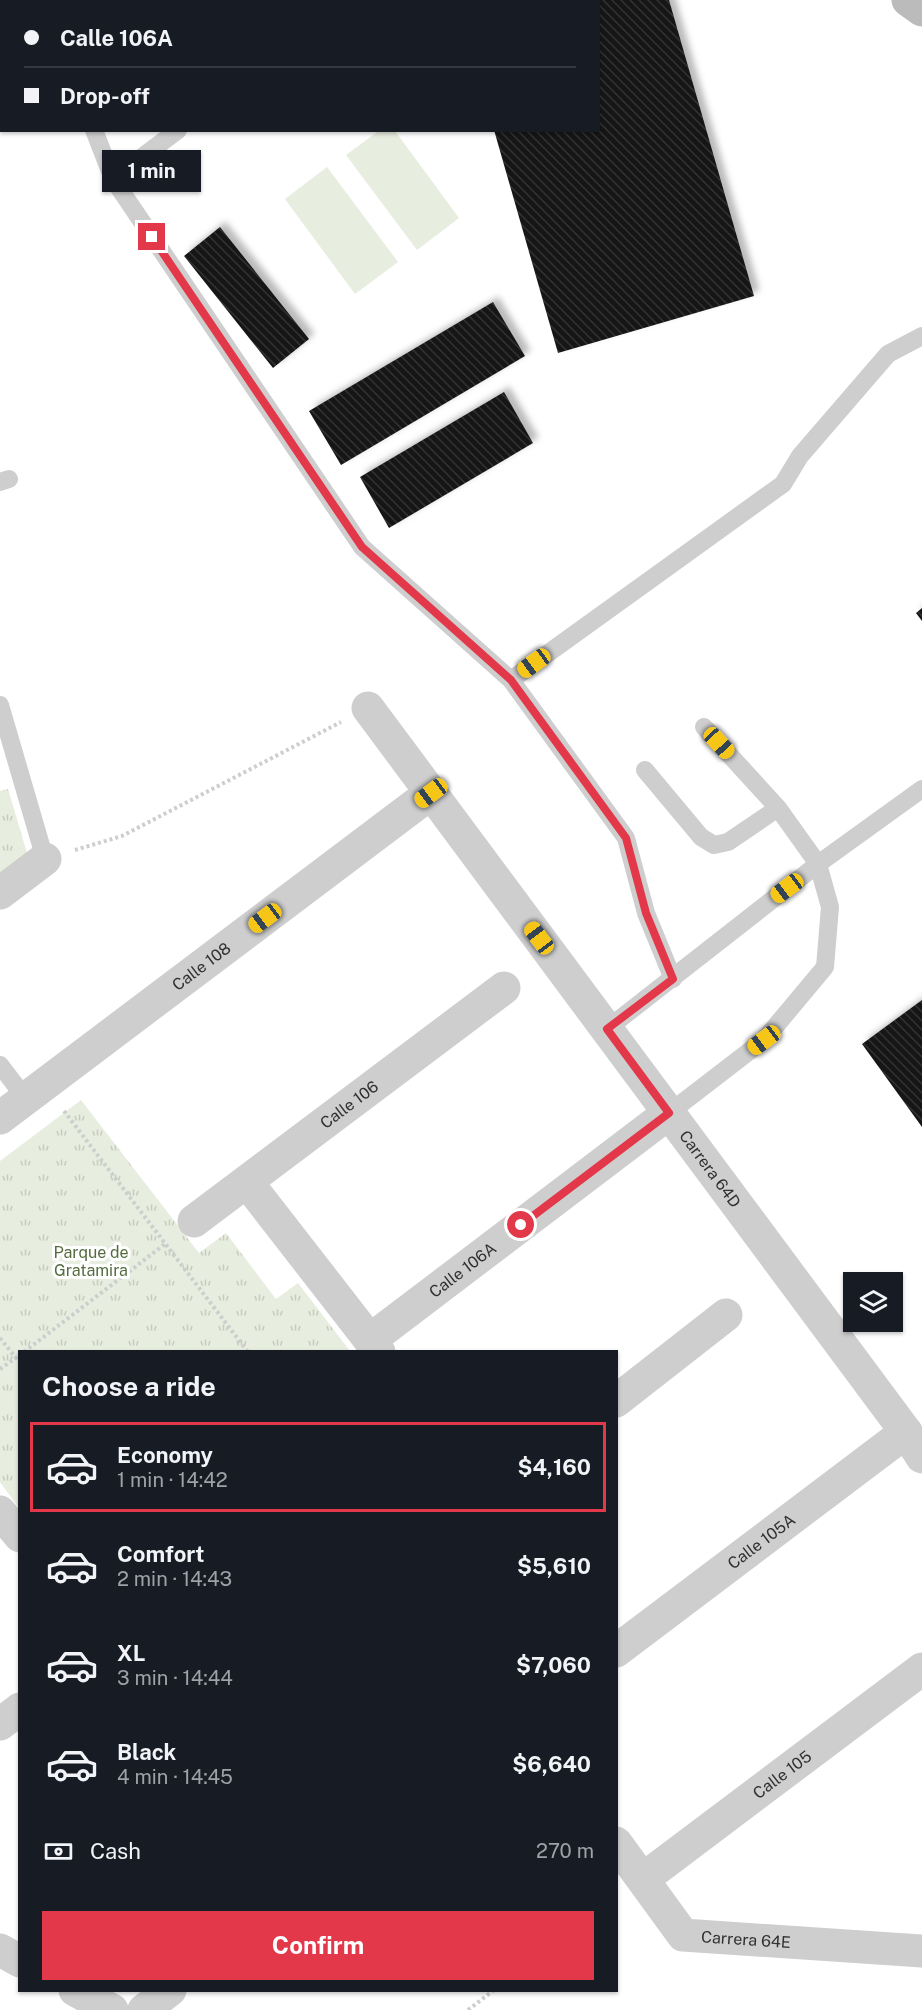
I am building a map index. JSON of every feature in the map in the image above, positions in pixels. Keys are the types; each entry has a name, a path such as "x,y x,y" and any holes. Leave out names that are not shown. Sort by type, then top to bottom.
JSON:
{"street":[{"path":"908,0 922,10"},
{"name":"Carrera 64D","path":"368,708 914,1444"},
{"name":"Calle 108","path":"0,1118 431,793"},
{"path":"0,893 45,859"},
{"name":"Calle 106","path":"194,1221 504,988"},
{"name":"Calle 106A","path":"374,1346 669,1113"},
{"path":"247,1182 374,1346"},
{"path":"618,1399 726,1315"},
{"name":"Calle 105A","path":"618,1650 914,1444"},
{"path":"0,1512 18,1534"},
{"name":"Calle 105","path":"642,1879 922,1669"},
{"path":"0,1724 18,1710"},
{"name":"Carrera 64E","path":"618,1846 683,1935 922,1951"},
{"path":"0,1950 18,1960"},
{"path":"79,1992 112,2010"},
{"path":"144,2010 167,1992"}],"lane":[{"path":"95,132 113,179 362,547 511,680 626,838 646,913 673,979"},
{"path":"113,179 175,132"},
{"path":"511,680 783,484 800,456 888,354 922,336"},
{"path":"0,705 45,859"},
{"path":"669,1113 764,1040 825,967 830,907 818,864 778,808 704,727"},
{"path":"645,770 701,837 714,845 728,842 778,808"},
{"path":"607,1029 818,864 922,789"},
{"path":"0,1065 35,1092"}],"path":[{"path":"45,859 122,836 368,708"},
{"path":"35,1092 165,1244 246,1350"},
{"path":"27,1350 194,1221"},
{"path":"0,1338 17,1356 0,1370"},
{"path":"468,2010 491,1992"}],"green space":[{"path":"377,132 396,132 459,218 417,250 346,155"},
{"path":"327,167 398,262 355,294 285,199"},
{"path":"8,789 27,853 0,874 0,791"},
{"name":"Parque de Gratamira","path":"81,1100 199,1253 226,1233 276,1299 298,1283 349,1350 18,1350 18,1507 0,1482 0,1161"}],"building":[{"path":"600,0 669,0 754,296 558,353 495,132 600,132"},
{"path":"220,227 309,339 273,368 184,256"},
{"path":"493,302 525,356 341,465 309,411"},
{"path":"504,392 533,443 389,528 360,477"},
{"path":"922,608 922,621 916,613"},
{"path":"922,1000 922,1127 862,1044"}],"route":[{"path":"152,237 362,547 511,680 626,838 646,913 673,979 607,1029 669,1113 521,1225"}]}
